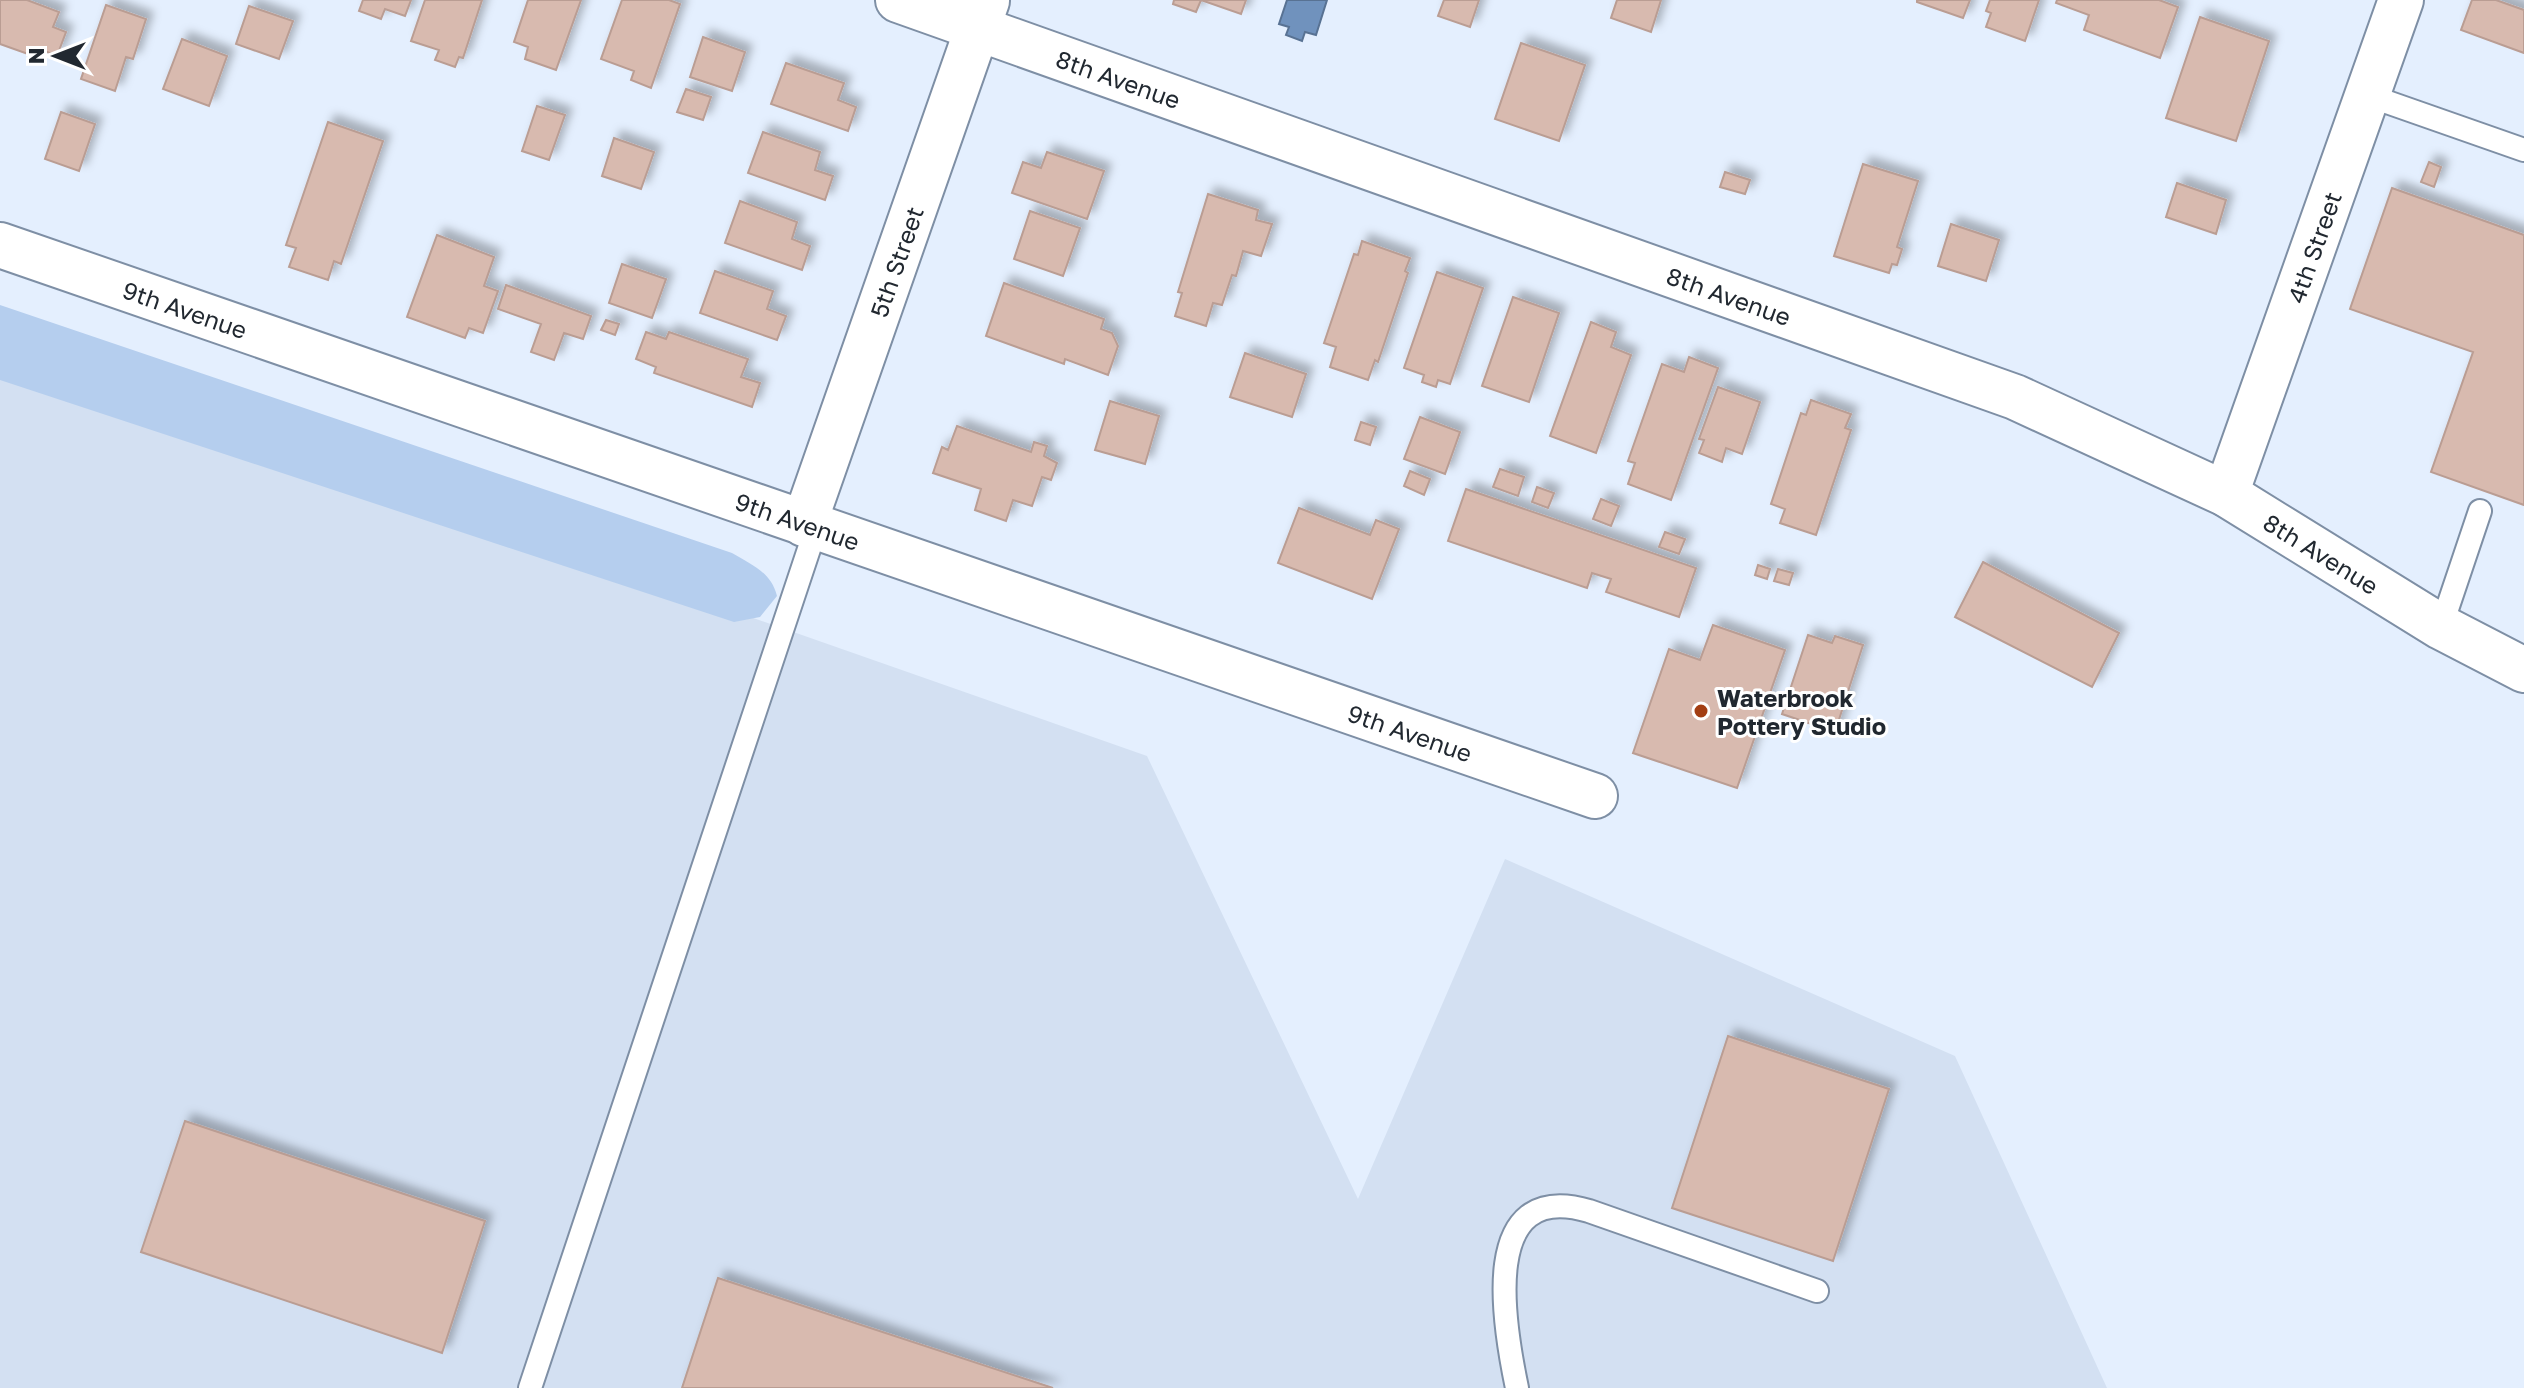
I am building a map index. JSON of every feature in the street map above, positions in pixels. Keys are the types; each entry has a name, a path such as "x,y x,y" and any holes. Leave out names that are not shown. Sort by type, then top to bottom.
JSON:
{"street":[{"name":"8th Avenue","path":"898,0 982,14 2029,403 2226,494 2441,627 2524,670"},
{"name":"4th Street","path":"2226,494 2401,0"},
{"name":"5th Street","path":"810,526 982,14"},
{"name":"9th Avenue","path":"0,245 1595,796"}],"lane":[{"path":"2367,95 2524,150"},
{"path":"2441,627 2480,511"},
{"path":"530,1388 810,526"},
{"path":"1517,1388 1504,1313 1508,1252 1522,1221 1551,1205 1589,1211 1817,1291"}],"shaded area":[{"path":"1287,0 1327,0 1316,35 1305,32 1302,41 1286,35 1289,27 1279,24"},
{"path":"0,305 732,553 765,575 777,596 760,617 734,622 0,380"},
{"path":"0,354 1147,756 1358,1199 1505,859 1955,1056 2107,1388 0,1388"}],"building":[{"path":"0,0 27,0 59,12 53,27 66,32 57,56 45,51 42,59 0,44"},
{"path":"363,0 411,0 405,16 385,9 381,19 359,11"},
{"path":"425,0 482,0 463,58 459,57 455,67 435,60 439,50 411,41"},
{"path":"528,0 581,0 556,70 525,59 528,47 514,42"},
{"path":"622,0 669,0 680,4 651,88 631,80 634,71 601,59"},
{"path":"1174,0 1201,0 1196,12 1173,4"},
{"path":"1201,0 1246,0 1241,14"},
{"path":"1444,0 1479,0 1470,27 1438,16"},
{"path":"1617,0 1661,0 1651,32 1611,18"},
{"path":"1917,0 1970,0 1963,18"},
{"path":"1990,0 2039,0 2025,41 1986,27 1991,13 1986,11"},
{"path":"2057,0 2159,0 2178,7 2160,58 2084,30 2089,15 2056,3"},
{"path":"2472,0 2496,0 2524,10 2524,53 2461,30"},
{"path":"106,5 146,19 133,59 126,57 115,91 81,79"},
{"path":"249,6 293,21 279,59 236,44"},
{"path":"2200,17 2269,41 2236,141 2166,118"},
{"path":"703,37 745,52 732,91 690,77"},
{"path":"182,39 227,56 209,106 163,89"},
{"path":"1521,43 1585,65 1559,141 1495,119"},
{"path":"786,63 844,83 838,100 856,107 848,131 771,104"},
{"path":"686,89 711,97 703,120 677,112"},
{"path":"537,106 565,115 549,160 522,151"},
{"path":"61,112 95,124 79,171 45,159"},
{"path":"328,122 383,141 341,264 334,261 328,280 289,267 296,248 286,245"},
{"path":"763,132 820,152 815,170 833,176 825,200 748,173"},
{"path":"614,138 654,152 641,189 602,176"},
{"path":"1047,152 1104,171 1087,219 1012,193 1023,162 1041,168"},
{"path":"2429,162 2441,167 2434,187 2421,182"},
{"path":"1863,164 1918,181 1897,247 1902,249 1897,265 1892,264 1889,273 1834,256"},
{"path":"1725,172 1750,180 1745,194 1720,187"},
{"path":"2177,183 2226,200 2216,234 2166,217"},
{"path":"2392,188 2524,235 2524,505 2431,472 2473,352 2350,309"},
{"path":"1208,194 1258,210 1256,220 1272,224 1261,256 1243,251 1236,276 1232,275 1222,305 1213,303 1206,326 1175,316 1182,293 1178,292"},
{"path":"740,201 797,222 792,239 810,246 802,270 725,243"},
{"path":"1030,211 1080,228 1063,276 1014,259"},
{"path":"1951,224 1999,240 1986,281 1938,266"},
{"path":"437,235 494,257 484,286 498,291 483,333 469,328 465,338 407,317"},
{"path":"1362,241 1410,258 1405,271 1408,273 1378,362 1375,360 1368,380 1330,367 1336,347 1324,343 1354,254 1358,255"},
{"path":"622,264 666,279 652,318 609,303"},
{"path":"715,271 773,291 767,309 786,316 777,340 700,313"},
{"path":"1437,272 1483,288 1450,384 1438,380 1436,387 1422,382 1424,375 1404,368"},
{"path":"1004,283 1104,319 1101,329 1112,333 1118,346 1108,375 1065,359 1064,364 986,336"},
{"path":"506,285 591,316 583,339 564,333 554,360 531,352 541,324 498,309"},
{"path":"1513,297 1559,313 1529,402 1482,386"},
{"path":"606,320 619,324 615,335 601,330"},
{"path":"1591,322 1616,332 1611,347 1631,355 1596,453 1550,436"},
{"path":"646,332 666,339 669,332 748,359 741,377 760,383 752,407 654,373 656,367 636,359"},
{"path":"1245,353 1306,374 1292,417 1230,397"},
{"path":"1689,357 1718,368 1671,500 1628,484 1635,463 1628,461 1662,364 1684,372"},
{"path":"1718,387 1760,402 1742,454 1726,448 1722,462 1699,453 1704,440 1699,439"},
{"path":"1811,400 1851,414 1845,428 1851,430 1816,535 1780,523 1785,509 1771,504 1801,413 1806,415"},
{"path":"1110,401 1159,416 1145,464 1095,450"},
{"path":"1420,417 1460,432 1445,474 1404,459"},
{"path":"1361,422 1376,427 1370,445 1355,440"},
{"path":"957,426 1031,452 1034,442 1047,446 1044,456 1057,463 1051,480 1042,477 1032,506 1013,500 1006,521 975,510 981,489 933,473 942,447 948,450"},
{"path":"1500,469 1524,477 1518,496 1493,487"},
{"path":"1410,471 1430,479 1424,495 1404,486"},
{"path":"1537,487 1554,493 1548,508 1532,502"},
{"path":"1466,489 1696,568 1679,617 1606,592 1611,579 1592,573 1587,588 1448,541"},
{"path":"1601,499 1619,506 1611,526 1593,519"},
{"path":"1299,508 1370,535 1376,520 1399,529 1372,599 1278,563"},
{"path":"1665,532 1685,539 1679,554 1659,547"},
{"path":"1983,562 2119,633 2092,687 1955,617"},
{"path":"1758,565 1770,569 1767,579 1755,575"},
{"path":"1778,569 1793,573 1789,585 1774,581"},
{"path":"1713,625 1785,650 1737,788 1633,753 1669,649 1700,660"},
{"path":"1808,635 1832,643 1835,636 1863,645 1835,732 1782,714"},
{"path":"1728,1036 1889,1089 1833,1261 1672,1208"},
{"path":"185,1121 485,1221 442,1353 141,1252"},
{"path":"718,1278 1053,1388 682,1388"}],"place":[{"name":"Waterbrook Pottery Studio","path":"1701,711"}]}
